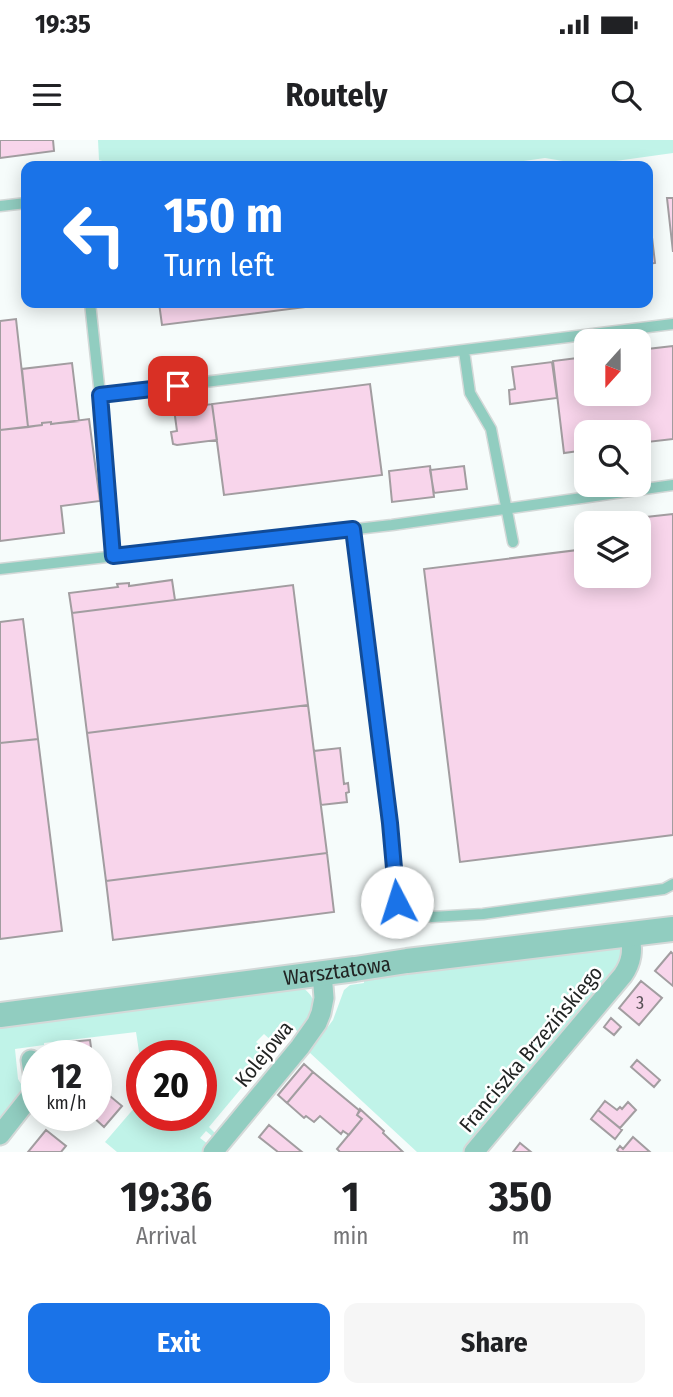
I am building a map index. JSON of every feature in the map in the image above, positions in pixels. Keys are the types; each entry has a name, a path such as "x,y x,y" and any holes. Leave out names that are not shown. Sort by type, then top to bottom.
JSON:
{"street":[{"name":"Warsztatowa","path":"0,1015 673,929"},
{"name":"Franciszka Brzezińskiego","path":"474,1152 623,975 631,957 630,935"},
{"name":"Kolejowa","path":"213,1152 317,1023 324,1004 322,973"},
{"path":"0,1135 21,1108"}],"lane":[{"path":"0,206 21,204"},
{"path":"90,308 100,395 113,556"},
{"path":"100,395 673,324"},
{"path":"464,351 470,393 491,429 513,542"},
{"path":"0,569 353,529 673,485"},
{"path":"353,529 390,823 397,902 408,910 432,918 483,914 664,888 673,884"}],"green space":[{"path":"98,140 673,140 673,153 616,161 563,161 545,158 524,161 99,160"},
{"path":"618,946 623,950 623,964 466,1152 417,1152 309,1052 333,1020 344,990 350,985 364,983 364,977"},
{"path":"303,988 309,993 314,1004 302,1035 291,1026 275,1048 273,1042 264,1034 256,1042 270,1054 217,1117 217,1040 137,1040 136,1032 69,1040 21,1040 21,1048 15,1049 21,1093 0,1124 0,1024"},
{"path":"126,1118 126,1131 206,1131 200,1138 208,1144 205,1152 117,1152 105,1142"}],"building":[{"path":"0,140 53,140 54,151 0,158"},
{"path":"667,198 673,198 673,252"},
{"path":"160,308 297,308 162,325"},
{"path":"16,319 28,427 0,430 0,321"},
{"path":"673,346 673,439 651,442 651,420 574,420 574,452 564,453 553,361 574,358 574,406 651,406 651,349"},
{"path":"552,362 557,398 510,404 509,390 515,389 512,367"},
{"path":"72,363 79,421 42,423 28,427 22,369"},
{"path":"370,384 382,475 224,495 212,404"},
{"path":"212,404 217,440 173,444 171,432 177,431 174,409"},
{"path":"89,419 100,501 61,506 64,533 0,541 0,430"},
{"path":"430,466 434,497 392,502 389,471"},
{"path":"464,466 467,489 434,493 430,470"},
{"path":"673,514 673,835 460,862 424,569 574,550 574,588 651,588 651,516"},
{"path":"172,580 175,600 72,613 69,593 118,587 117,584 129,583 129,586"},
{"path":"293,585 308,705 87,733 72,613"},
{"path":"23,619 38,739 0,743 0,622"},
{"path":"308,705 327,853 106,881 87,733"},
{"path":"38,739 62,931 0,939 0,743"},
{"path":"340,748 344,784 348,783 347,802 321,805 314,751"},
{"path":"327,853 334,912 113,940 106,881"},
{"path":"671,952 673,954 673,986 655,971"},
{"path":"641,981 662,998 639,1025 619,1008"},
{"path":"611,1018 621,1027 614,1035 604,1027"},
{"path":"637,1060 660,1080 654,1087 631,1067"},
{"path":"304,1064 313,1072 287,1103 278,1095"},
{"path":"313,1072 360,1111 357,1115 362,1119 349,1135 343,1131 341,1134 320,1116 314,1122 306,1116 304,1118 287,1103"},
{"path":"112,1098 122,1106 112,1118"},
{"path":"605,1101 617,1110 620,1107 622,1109 628,1102 636,1110 620,1128 598,1110"},
{"path":"360,1109 403,1152 340,1152 337,1149 362,1119 357,1115"},
{"path":"598,1110 622,1130 615,1139 591,1119"},
{"path":"269,1125 302,1152 278,1152 259,1137"},
{"path":"45,1131 66,1146 61,1152 28,1152"},
{"path":"633,1137 650,1152 617,1150 620,1146 623,1149"},
{"path":"520,1143 531,1152 513,1152"}],"route":[{"path":"178,386 100,395 113,556 353,529 390,823 397,902"}]}
